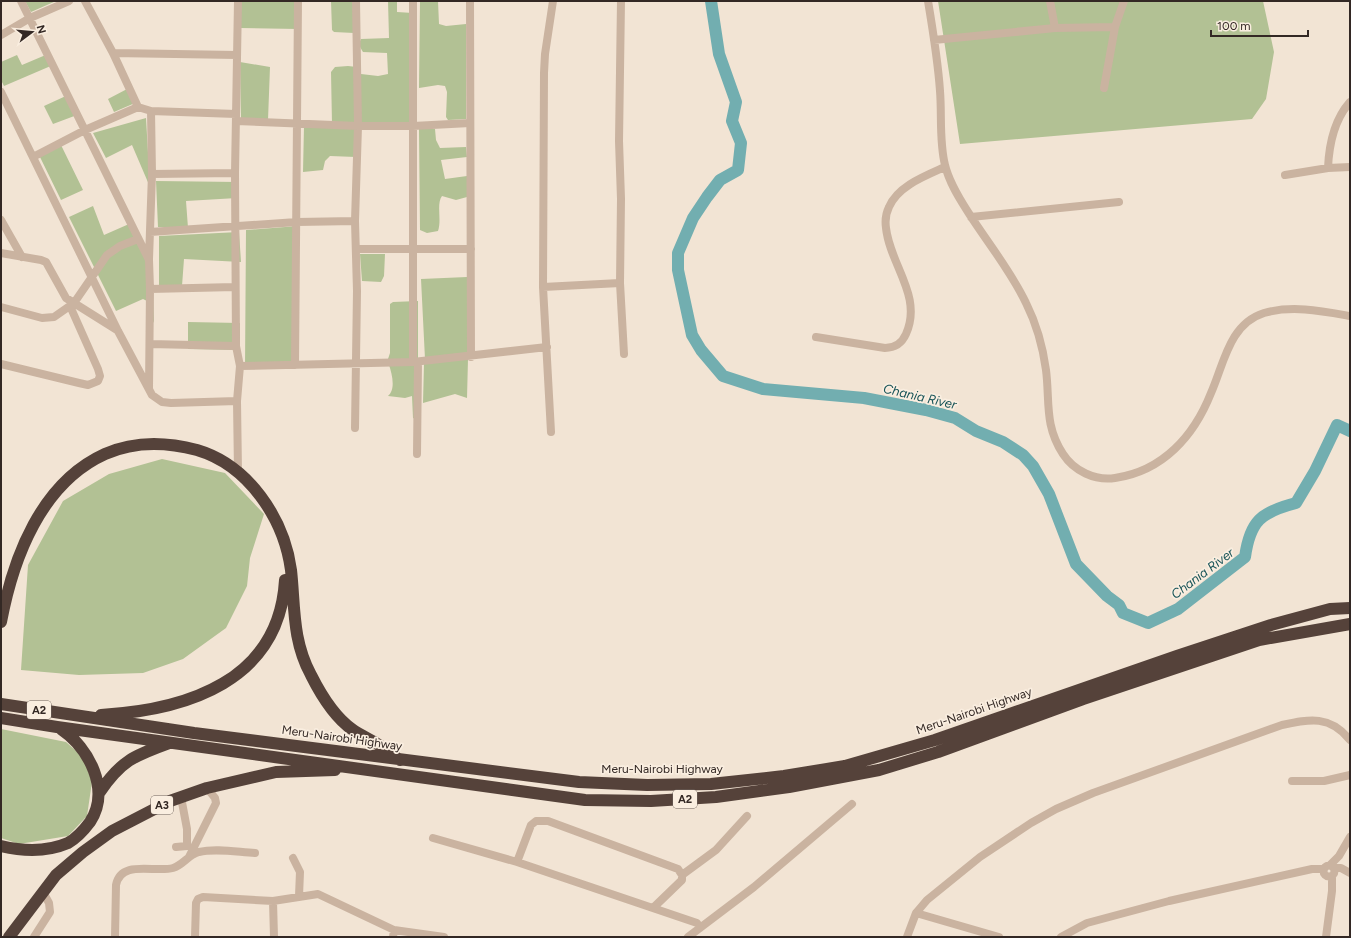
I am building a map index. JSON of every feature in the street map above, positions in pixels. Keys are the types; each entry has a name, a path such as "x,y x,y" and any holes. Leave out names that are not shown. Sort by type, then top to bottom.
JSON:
{"highway":[{"path":"2,617 18,558 30,531 45,506 61,486 89,461 111,451 153,443 171,444 208,453 225,462 238,472 265,501 274,518 284,544 290,569 293,614 300,645 310,673 325,701 351,729 376,742 401,760"},
{"path":"76,716 118,714 157,708 186,701 228,682 260,651 272,634 280,614 285,590 286,569 284,544"},
{"path":"1,590 2,617"},
{"name":"Meru-Nairobi Highway","path":"1,704 76,716 401,760 579,782 640,785 711,784 784,776 845,766 935,740 1176,656 1271,625 1330,609 1350,608"},
{"name":"A2","path":"1,718 585,800 652,801 702,798 789,787 879,770 938,752 1090,697 1259,640 1350,624"},
{"path":"57,727 73,738 84,752 92,766 99,793"},
{"path":"1,846 32,849 50,848 68,842 83,832 94,816 99,793 112,775 132,758 172,742"},
{"name":"A3","path":"8,937 56,875 83,852 112,831 170,801 207,788 276,772 362,769"}],"street":[{"path":"21,1 149,260"},
{"path":"1,35 30,18 68,1"},
{"path":"85,1 113,53 138,107"},
{"path":"238,1 235,173 236,346 240,366 237,401 238,472"},
{"path":"295,365 298,1"},
{"path":"355,428 357,291 355,221 358,126 356,1"},
{"path":"413,1 413,250 416,454"},
{"path":"470,1 471,357"},
{"path":"551,432 543,287 544,73 545,49 553,1"},
{"path":"621,1 619,141 621,213 620,283 624,354"},
{"path":"928,1 938,71 941,144 945,167 953,186 971,217 1011,276 1026,303 1038,337 1046,370 1048,415 1053,436 1064,456 1079,470 1096,478 1115,478 1145,470 1165,459 1181,444 1197,423 1211,394 1232,338 1247,322 1262,314 1284,309 1317,310 1350,316"},
{"path":"1050,1 1055,28"},
{"path":"1104,88 1115,27 1124,1"},
{"path":"934,40 1055,28 1115,27"},
{"path":"113,53 237,55"},
{"path":"1,92 118,331 149,389 157,400 162,402 201,403 237,401"},
{"path":"1328,168 1329,148 1335,128 1350,102"},
{"path":"33,157 85,130 138,107 151,111 297,123 358,126 413,126 470,123"},
{"path":"149,389 149,260 152,174 151,111"},
{"path":"816,337 885,348 896,346 904,338 910,325 912,314 911,302 888,240 886,215 889,206 901,191 916,181 945,167"},
{"path":"1285,175 1328,168 1350,167"},
{"path":"152,174 235,173"},
{"path":"971,217 1119,202"},
{"path":"1,220 22,257"},
{"path":"150,232 297,222 355,221"},
{"path":"1,307 49,318 54,317 72,305 92,279 99,265 107,255 120,246 138,239"},
{"path":"356,249 471,249"},
{"path":"1,253 46,262 63,295 72,305 118,331"},
{"path":"543,287 620,283"},
{"path":"150,289 235,287"},
{"path":"1,364 88,385 98,381 100,376 98,369 72,305"},
{"path":"150,344 236,346"},
{"path":"240,366 415,362 471,357 547,347"},
{"path":"907,937 916,913 927,900 980,857 1031,823 1056,809 1093,793 1282,725 1305,720 1321,720 1334,725 1350,740"},
{"path":"1292,781 1324,781 1350,774"},
{"path":"189,857 216,803 215,798 207,788"},
{"path":"176,847 187,846 187,829 181,797"},
{"path":"688,937 754,887 852,804"},
{"path":"682,875 716,850 747,816"},
{"path":"517,862 531,825 536,821 543,820 678,869 682,875 682,880 653,908"},
{"path":"1326,937 1330,870 1350,837"},
{"path":"433,838 517,862 697,923 700,928"},
{"path":"115,937 117,877 122,872 131,869 172,869 181,865 189,857 198,852 211,851 255,853"},
{"path":"292,858 300,872 299,896"},
{"path":"1061,937 1087,923 1169,901 1312,869 1330,870 1341,868 1350,873"},
{"path":"34,937 50,912 50,908 43,892"},
{"path":"195,937 196,903 198,899 203,897 274,901 318,894 330,898 393,934 444,937"},
{"path":"274,901 274,937"},
{"path":"916,913 999,937"}],"green space":[{"path":"25,1 56,1 31,12"},
{"path":"240,1 298,1 298,29 240,28"},
{"path":"331,1 355,1 354,33 334,32 332,30"},
{"path":"388,1 397,1 397,12 413,13 414,125 361,126 361,74 378,76 388,74 387,53 363,52 360,47 360,43 361,39 389,38"},
{"path":"420,1 438,1 439,24 446,26 466,24 466,119 448,120 446,117 447,92 445,86 438,85 419,88"},
{"path":"938,1 1263,1 1274,52 1266,99 1252,119 960,144"},
{"path":"48,54 53,65 4,86 1,80 1,62 17,55 22,65"},
{"path":"240,62 270,67 268,120 241,119"},
{"path":"335,67 357,67 357,125 332,124 331,72"},
{"path":"129,88 135,103 114,112 108,99"},
{"path":"68,95 77,115 53,124 44,106"},
{"path":"146,118 150,187 132,145 106,158 93,133"},
{"path":"304,126 357,129 356,157 330,156 325,161 323,170 303,172"},
{"path":"419,129 435,129 436,140 440,148 466,147 467,157 441,160 445,179 467,176 467,197 456,200 442,196 439,203 438,231 427,233 420,230"},
{"path":"61,145 83,190 61,200 39,155"},
{"path":"156,181 238,182 237,198 186,201 188,228 158,227"},
{"path":"93,206 104,235 129,224 152,269 154,323 149,313 147,301 143,299 116,311 69,217"},
{"path":"298,226 294,366 245,368 246,230"},
{"path":"239,232 241,262 184,259 182,286 159,286 159,236"},
{"path":"360,254 385,254 384,276 381,282 362,281"},
{"path":"467,277 467,354 425,359 421,279"},
{"path":"418,301 418,360 387,362 390,353 390,304 393,302"},
{"path":"188,322 240,323 240,350 188,349"},
{"path":"468,359 467,398 455,394 423,403 424,364"},
{"path":"418,364 419,420 413,418 412,396 405,398 388,396 393,385 389,365"},
{"path":"162,459 225,473 264,514 250,558 247,586 226,628 183,659 143,673 79,675 21,670 28,565 63,501 109,474"},
{"path":"1,729 66,742 83,757 92,782 87,816 68,836 19,844 1,838"}],"waterway":[{"name":"Chania River","path":"711,1 719,54 736,102 732,121 741,143 738,170 720,180 693,218 678,253 678,270 692,335 701,350 723,376 763,389 864,398 926,410 955,418 976,431 1003,442 1023,455 1033,466 1049,494 1076,564 1107,596 1119,605 1123,613 1148,623 1178,609 1245,557 1250,535 1254,526 1259,520 1274,510 1296,503 1315,471 1337,425 1350,431"}]}
